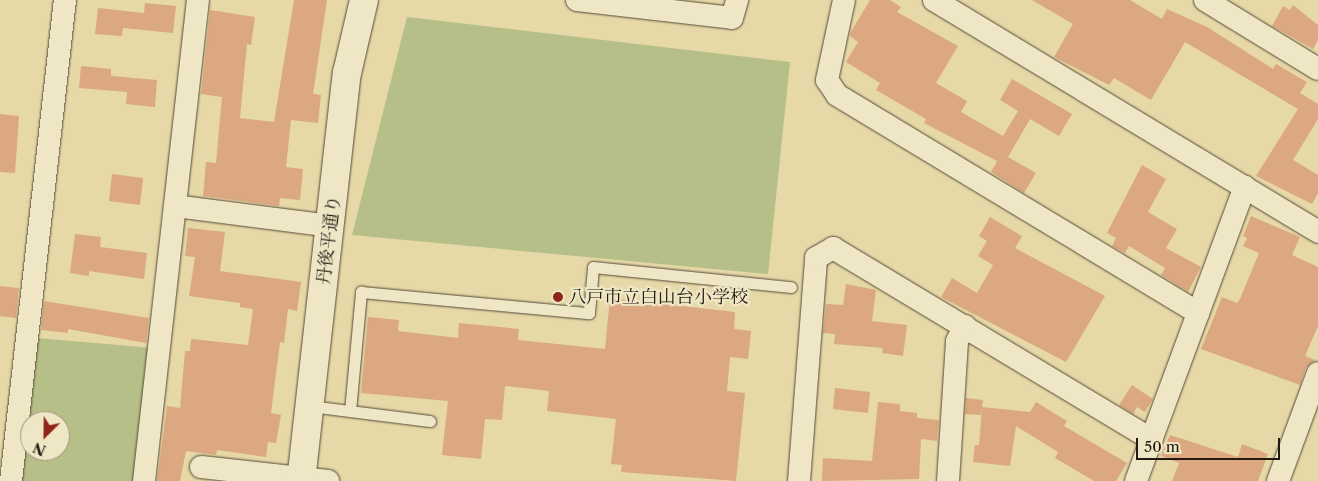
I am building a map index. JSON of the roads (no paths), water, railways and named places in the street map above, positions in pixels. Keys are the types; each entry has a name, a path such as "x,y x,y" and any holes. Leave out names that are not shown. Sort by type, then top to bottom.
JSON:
{"street":[{"path":"11,481 65,0"},
{"path":"144,481 198,0"},
{"name":"丹後平通り","path":"301,480 348,73 364,0"},
{"path":"577,0 732,18 737,0"},
{"path":"844,0 827,80 836,95 1198,313"},
{"path":"934,0 1318,232"},
{"path":"1206,0 1318,69"},
{"path":"1136,481 1245,187"},
{"path":"175,206 331,226"},
{"path":"799,481 816,258 833,248 1152,440"},
{"path":"948,481 957,341 965,326"},
{"path":"1278,481 1318,374"},
{"path":"201,467 301,480 328,481"},
{"path":"0,476 6,481"}],"lane":[{"path":"350,411 361,292 589,313 593,267 791,287"},
{"path":"309,406 430,421"}],"place":[{"name":"八戸市立白山台小学校","path":"558,297"}]}
